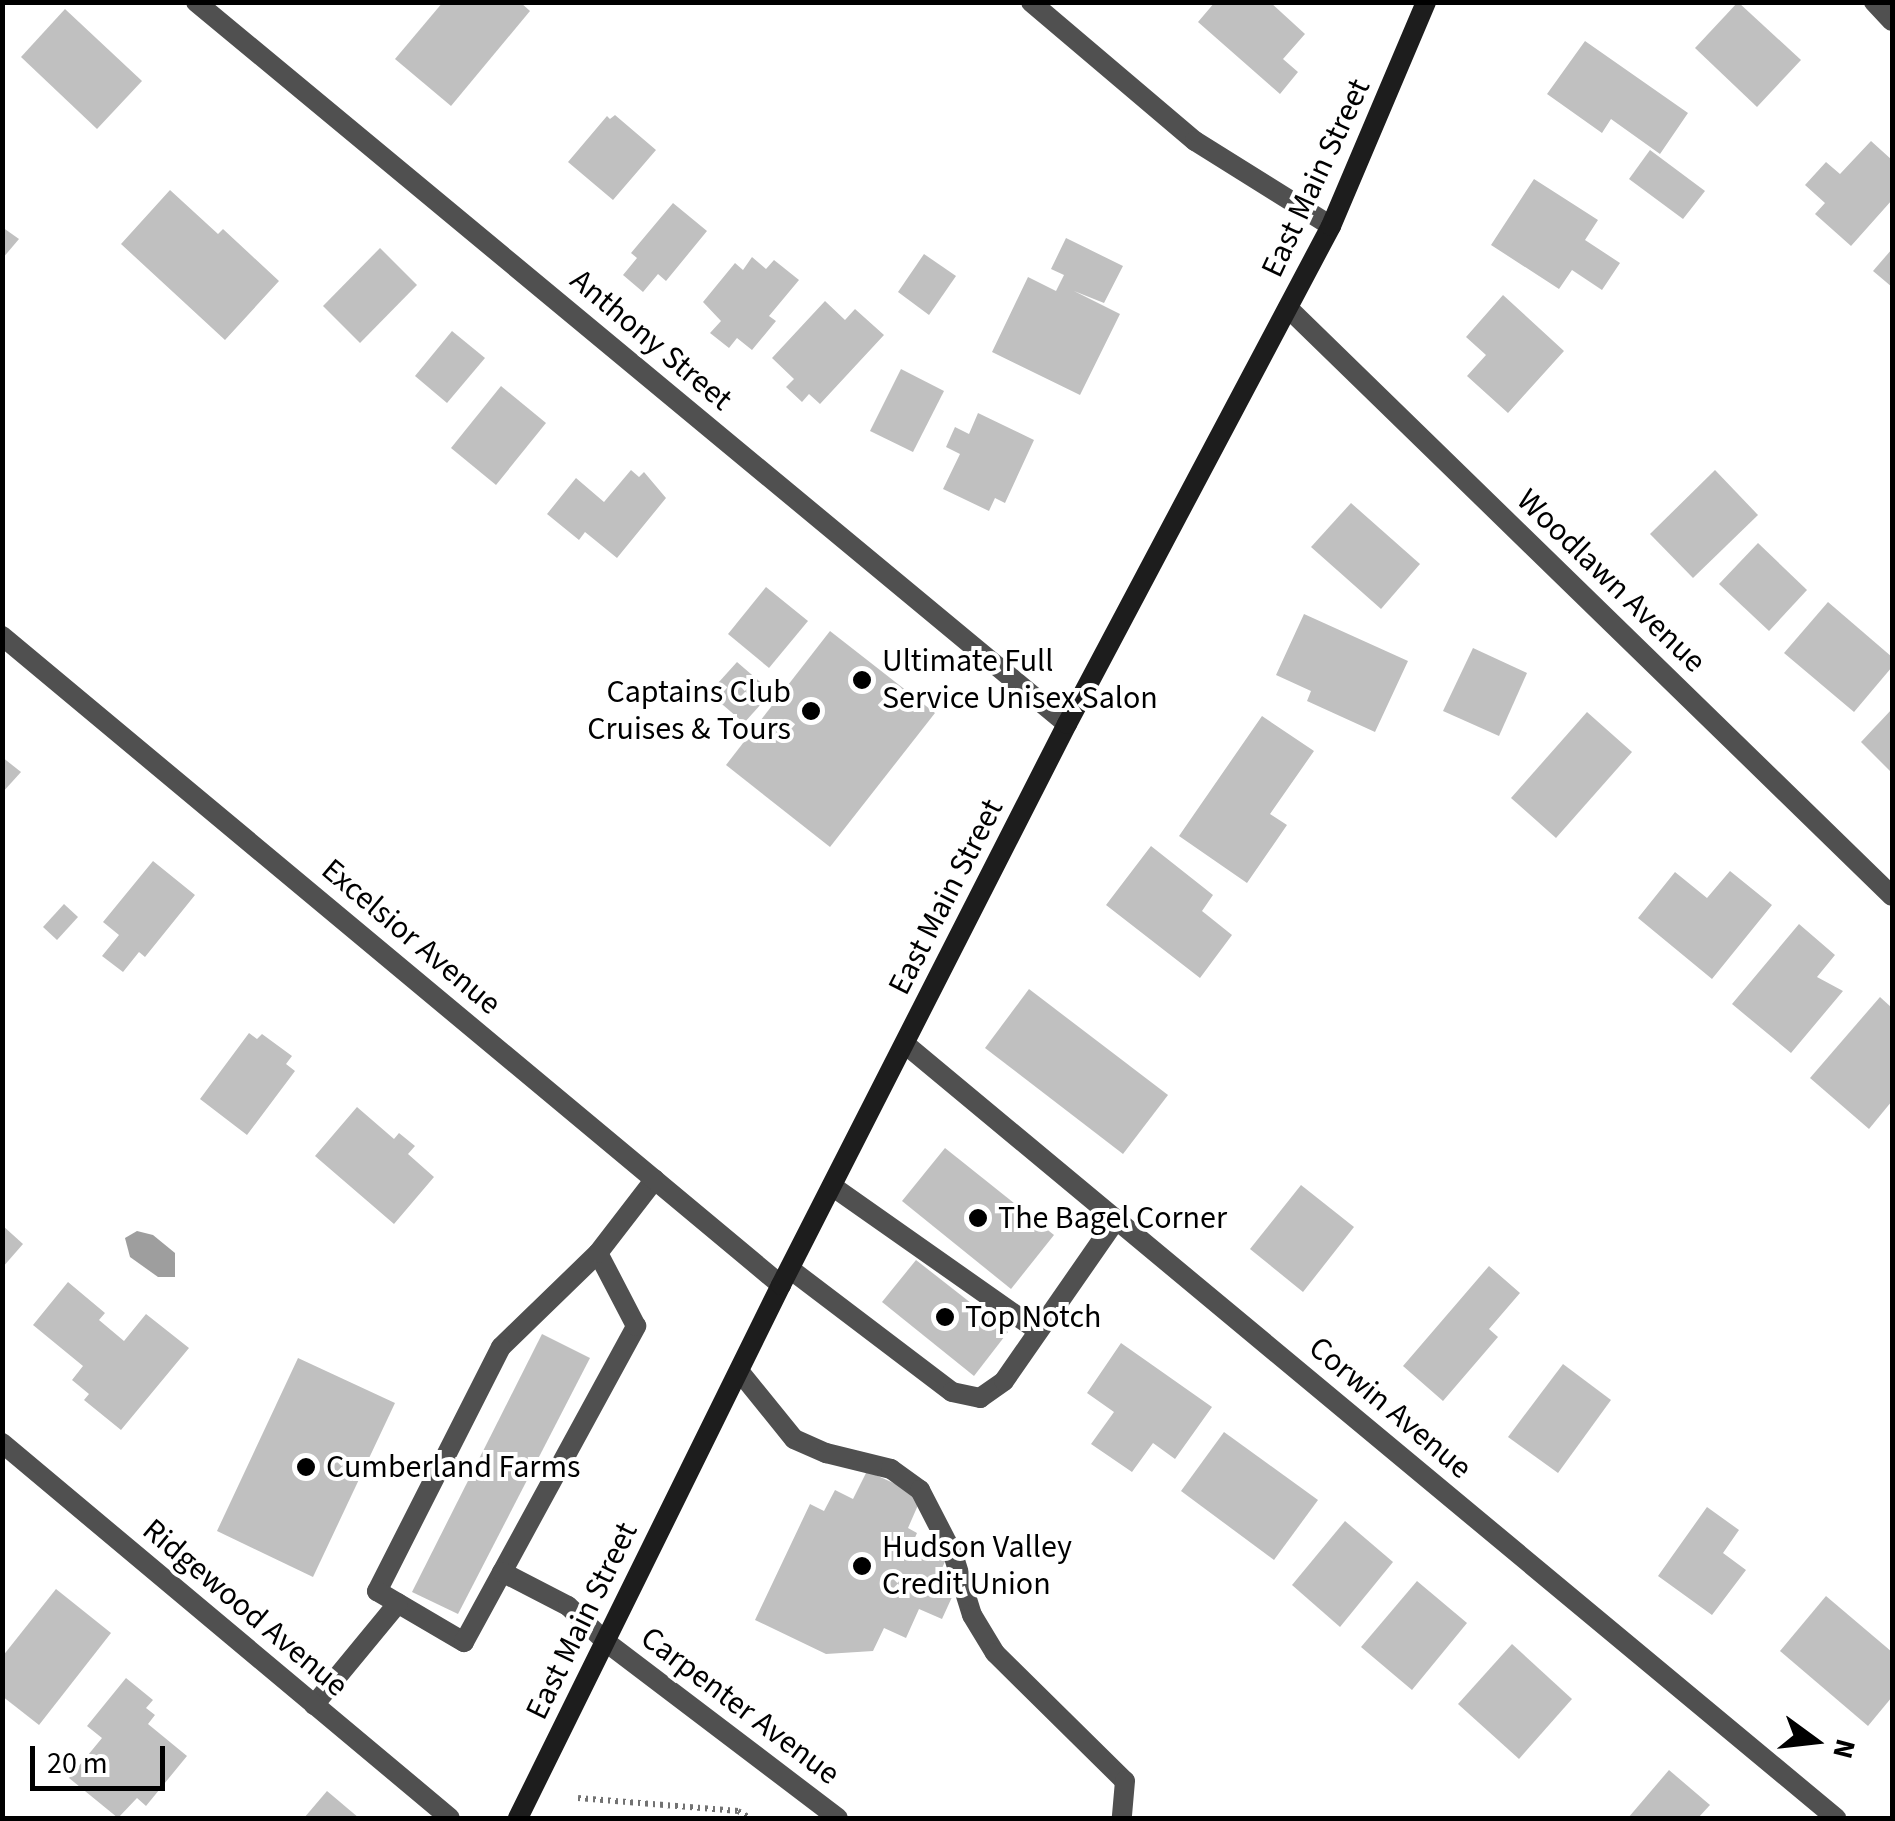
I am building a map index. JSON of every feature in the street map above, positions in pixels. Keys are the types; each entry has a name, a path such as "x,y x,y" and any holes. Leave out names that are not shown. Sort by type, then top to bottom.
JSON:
{"main road":[{"name":"East Main Street","path":"518,1818 786,1277 1067,724 1331,226 1426,2"}],"street":[{"name":"Anthony Street","path":"196,2 1067,724"},
{"path":"1030,2 1195,141 1331,226"},
{"path":"1874,2 1892,21"},
{"name":"Woodlawn Avenue","path":"1288,308 1892,896"},
{"name":"Excelsior Avenue","path":"2,636 655,1180 952,1392 980,1398 1004,1381 1116,1220"},
{"name":"Corwin Avenue","path":"905,1044 1836,1818"},
{"path":"598,1253 636,1326 464,1642 377,1591 501,1347 598,1253 655,1180"},
{"path":"832,1186 1038,1331"},
{"path":"739,1371 794,1439 826,1453 891,1469 920,1490 953,1554 972,1615 995,1653 1125,1781 1122,1818"},
{"name":"Ridgewood Avenue","path":"2,1444 450,1818"},
{"name":"Carpenter Avenue","path":"502,1572 568,1606 606,1642 838,1818"},
{"path":"314,1705 398,1603"}],"path":[{"path":"578,1798 738,1811 750,1818"}],"shaded area":[{"path":"137,1231 153,1235 175,1253 175,1277 158,1277 130,1257 125,1238"}],"building":[{"path":"443,2 520,2 530,11 451,106 395,59"},
{"path":"1215,2 1270,2 1305,34 1283,59 1298,72 1280,94 1198,22"},
{"path":"1738,2 1801,60 1757,107 1695,48"},
{"path":"65,9 142,81 97,129 21,57"},
{"path":"1585,41 1688,113 1660,154 1611,119 1602,133 1547,94"},
{"path":"615,115 656,150 613,200 568,162 607,116 610,119"},
{"path":"1871,141 1892,160 1892,200 1851,246 1815,214 1825,203 1805,185 1826,162 1840,174"},
{"path":"1650,150 1705,191 1683,219 1629,179"},
{"path":"1534,179 1598,220 1585,240 1620,263 1602,290 1572,270 1559,289 1491,245"},
{"path":"170,190 218,234 223,229 279,281 225,340 121,244"},
{"path":"673,203 707,231 666,281 658,274 643,292 623,275 637,258 631,253"},
{"path":"2,227 19,239 2,259"},
{"path":"1066,238 1123,266 1104,303 1074,291 1120,314 1080,395 992,352 1028,277 1056,291 1064,275 1051,269"},
{"path":"380,248 417,285 360,343 323,306"},
{"path":"1892,249 1892,287 1873,271"},
{"path":"924,254 956,276 929,315 898,292"},
{"path":"752,257 766,269 774,260 799,280 769,316 776,321 752,350 737,338 729,348 710,333 721,321 703,302 735,263 743,270"},
{"path":"1503,295 1564,351 1508,413 1467,376 1486,355 1466,337"},
{"path":"825,301 845,320 855,309 884,335 820,404 809,394 802,402 786,387 794,379 772,358"},
{"path":"452,331 485,358 447,403 415,376"},
{"path":"901,369 944,391 913,452 870,431"},
{"path":"501,386 546,423 496,485 451,448"},
{"path":"978,413 1034,440 1005,503 995,498 989,511 943,489 960,454 946,447 955,427 969,434"},
{"path":"631,470 639,477 644,472 666,498 617,558 585,532 579,540 547,514 576,478 604,502"},
{"path":"1715,470 1758,515 1693,578 1650,534"},
{"path":"1351,503 1420,564 1381,609 1311,547"},
{"path":"1758,543 1807,590 1769,631 1719,584"},
{"path":"766,587 808,621 769,668 728,634"},
{"path":"1828,602 1892,657 1892,667 1854,712 1784,653"},
{"path":"1304,614 1408,661 1375,732 1307,701 1311,691 1276,675"},
{"path":"830,631 935,713 830,847 726,765"},
{"path":"1473,648 1527,673 1499,736 1443,711"},
{"path":"737,662 772,692 744,723 709,693"},
{"path":"1892,709 1892,773 1861,742"},
{"path":"1587,712 1632,752 1556,838 1511,798"},
{"path":"1262,716 1314,751 1270,814 1287,825 1247,883 1179,836"},
{"path":"2,757 21,772 2,793"},
{"path":"1151,846 1213,895 1202,911 1232,935 1200,978 1106,905"},
{"path":"153,861 195,895 145,957 139,952 123,972 102,956 119,935 103,922"},
{"path":"1730,871 1772,905 1712,979 1638,918 1675,872 1707,898"},
{"path":"64,904 78,917 57,940 43,927"},
{"path":"1799,924 1835,955 1817,977 1843,991 1791,1053 1732,1004"},
{"path":"1029,989 1168,1095 1123,1154 985,1048"},
{"path":"1880,997 1892,1008 1892,1101 1869,1129 1810,1078"},
{"path":"249,1033 257,1039 262,1034 292,1056 286,1064 295,1071 247,1135 200,1099"},
{"path":"357,1107 394,1139 399,1133 415,1146 408,1154 434,1177 394,1224 315,1156"},
{"name":"The Bagel Corner","path":"945,1148 1054,1235 1011,1289 902,1201"},
{"path":"1301,1185 1354,1227 1303,1292 1250,1249"},
{"path":"2,1225 23,1244 2,1268"},
{"name":"Top Notch","path":"916,1260 1008,1332 974,1376 882,1302"},
{"path":"1489,1266 1520,1293 1489,1329 1498,1337 1443,1401 1403,1366"},
{"path":"68,1282 105,1313 99,1320 124,1341 146,1314 189,1348 121,1430 84,1400 89,1394 72,1380 83,1366 33,1325"},
{"path":"542,1334 590,1358 458,1614 412,1592"},
{"path":"1121,1343 1212,1407 1175,1459 1153,1443 1132,1472 1091,1444 1114,1412 1087,1393"},
{"name":"Cumberland Farms","path":"298,1358 395,1403 313,1577 217,1531"},
{"path":"1563,1364 1611,1400 1558,1473 1508,1437"},
{"path":"1224,1432 1318,1500 1274,1560 1181,1491"},
{"name":"Hudson Valley Credit Union","path":"867,1471 922,1496 908,1528 917,1533 913,1542 947,1557 939,1575 958,1584 942,1619 919,1609 906,1638 884,1628 873,1651 826,1654 755,1620 810,1504 824,1511 835,1490 853,1499"},
{"path":"1707,1507 1739,1530 1723,1553 1746,1570 1712,1615 1658,1576"},
{"path":"1345,1521 1393,1562 1340,1627 1292,1585"},
{"path":"1417,1581 1467,1623 1412,1690 1361,1647"},
{"path":"56,1589 111,1633 39,1725 2,1696 2,1657"},
{"path":"1826,1596 1892,1652 1892,1697 1868,1726 1780,1651"},
{"path":"1512,1644 1572,1699 1519,1759 1458,1704"},
{"path":"126,1678 153,1700 146,1708 155,1715 148,1724 187,1756 146,1806 137,1798 118,1818 69,1778 102,1738 87,1726"},
{"path":"1669,1770 1710,1805 1698,1818 1628,1818"},
{"path":"327,1791 359,1818 304,1818"}],"place":[{"name":"Ultimate Full Service Unisex Salon","path":"862,680"},
{"name":"Captains Club Cruises & Tours","path":"811,711"},
{"name":"The Bagel Corner","path":"978,1218"},
{"name":"Top Notch","path":"945,1317"},
{"name":"Cumberland Farms","path":"306,1467"},
{"name":"Hudson Valley Credit Union","path":"862,1566"}]}
